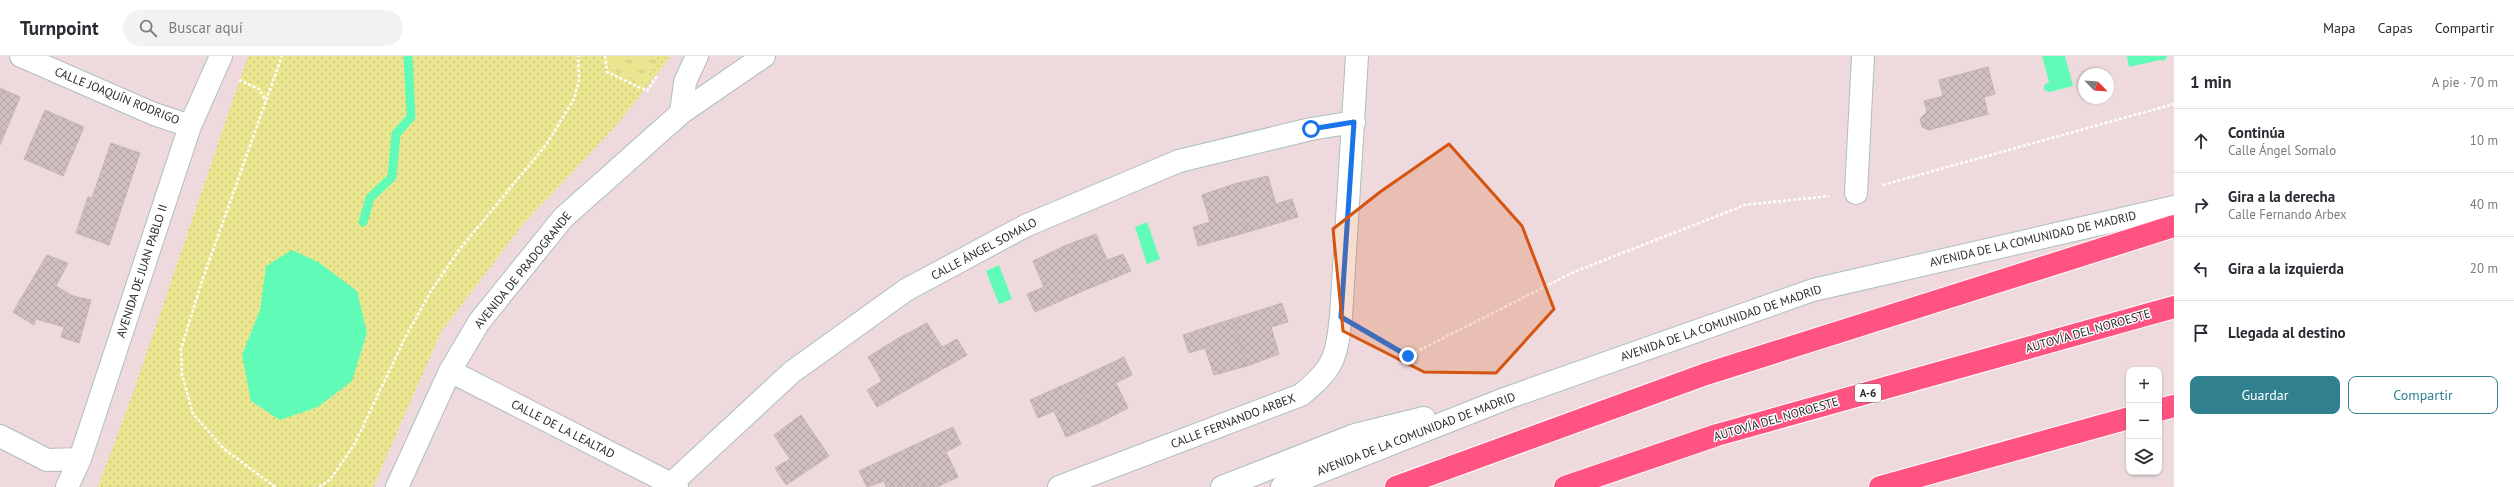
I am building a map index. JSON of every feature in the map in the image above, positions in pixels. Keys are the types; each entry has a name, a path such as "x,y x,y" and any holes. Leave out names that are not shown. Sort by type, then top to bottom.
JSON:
{"highway":[{"path":"1396,487 1706,374 2174,226"},
{"name":"AUTOVÍA DEL NOROESTE","path":"1565,487 1717,435 2174,307"},
{"path":"2162,409 2174,406"},
{"path":"1880,487 2126,419"}],"street":[{"name":"CALLE JOAQUÍN RODRIGO","path":"21,56 154,114 190,126"},
{"path":"681,113 685,82 697,56"},
{"name":"AVENIDA DE PRADOGRANDE","path":"397,487 450,371 479,322 563,218 681,113 764,56"},
{"name":"CALLE FERNANDO ARBEX","path":"1059,487 1301,395 1323,376 1337,351 1341,317 1357,56"},
{"path":"1856,193 1863,56"},
{"name":"AVENIDA DE JUAN PABLO II","path":"68,487 80,459 190,126 218,63"},
{"name":"CALLE ÁNGEL SOMALO","path":"674,485 792,372 906,290 1018,229 1179,161 1311,129 1354,122"},
{"name":"AVENIDA DE LA COMUNIDAD DE MADRID","path":"1282,487 1507,398 1813,290 2174,207"},
{"name":"CALLE DE LA LEALTAD","path":"450,371 674,485"},
{"path":"1222,487 1355,436 1507,398"},
{"path":"0,436 47,460 80,459"}],"path":[{"path":"275,487 224,449 194,414 182,375 181,349 203,278 282,56"},
{"path":"319,487 330,480 354,445 405,338 431,291 459,250 546,145 574,99 579,80 578,56"},
{"path":"605,56 607,72 648,91 658,74"},
{"path":"218,63 259,89 266,101"},
{"path":"1341,317 1408,356 1574,272 1745,205 1856,193 2174,104"}],"highlighted area":[{"path":"1449,144 1522,226 1554,309 1496,373 1424,372 1343,331 1333,229 1380,192"}],"green space":[{"path":"248,56 671,56 615,127 523,224 441,332 373,487 98,487 132,396"},
{"path":"610,56 659,56 645,83 610,69"}],"shaded area":[{"path":"2042,56 2065,56 2073,86 2050,92 2044,90 2044,85 2049,82"},
{"path":"2127,56 2167,57 2164,61 2160,60 2129,67"},
{"path":"1147,222 1160,259 1147,264 1135,227"},
{"path":"292,250 318,262 357,291 367,333 352,381 318,407 280,420 251,401 242,355 260,310 266,266"},
{"path":"999,265 1012,299 999,304 986,271"}],"building":[{"path":"1988,67 1995,94 1984,97 1988,114 1929,130 1922,127 1920,119 1927,112 1924,101 1943,96 1939,80"},
{"path":"0,88 20,97 0,145"},
{"path":"45,110 84,127 63,176 24,159"},
{"path":"111,143 140,153 109,245 76,233 88,197 92,198"},
{"path":"1268,176 1276,204 1292,199 1298,217 1248,232 1234,184"},
{"path":"1234,184 1248,232 1198,246 1193,227 1210,222 1202,195"},
{"path":"1096,234 1107,260 1123,254 1131,271 1083,291 1064,246"},
{"path":"1064,246 1083,291 1035,312 1027,294 1044,287 1033,261"},
{"path":"47,255 68,263 56,286 73,296 91,300 79,343 61,337 64,327 36,319 34,325 13,312"},
{"path":"1282,303 1288,322 1271,327 1279,354 1247,366 1232,319"},
{"path":"1232,319 1247,366 1214,375 1205,348 1189,353 1183,335"},
{"path":"927,323 942,347 957,339 967,355 922,381 897,339"},
{"path":"897,339 922,381 877,407 867,390 882,381 868,357"},
{"path":"1124,357 1132,375 1116,383 1128,408 1097,424 1077,379"},
{"path":"1077,379 1097,424 1066,437 1054,411 1038,418 1030,400"},
{"path":"801,415 829,456 786,485 775,468 790,459 774,435"},
{"path":"953,427 961,444 946,452 958,477 937,487 924,487 906,449"},
{"path":"906,449 924,487 886,487 884,481 867,487 859,471"}],"waterway":[{"path":"363,222 370,198 392,177 396,134 411,117 408,56"}],"route":[{"path":"1311,129 1354,122 1341,317 1408,356"}]}
